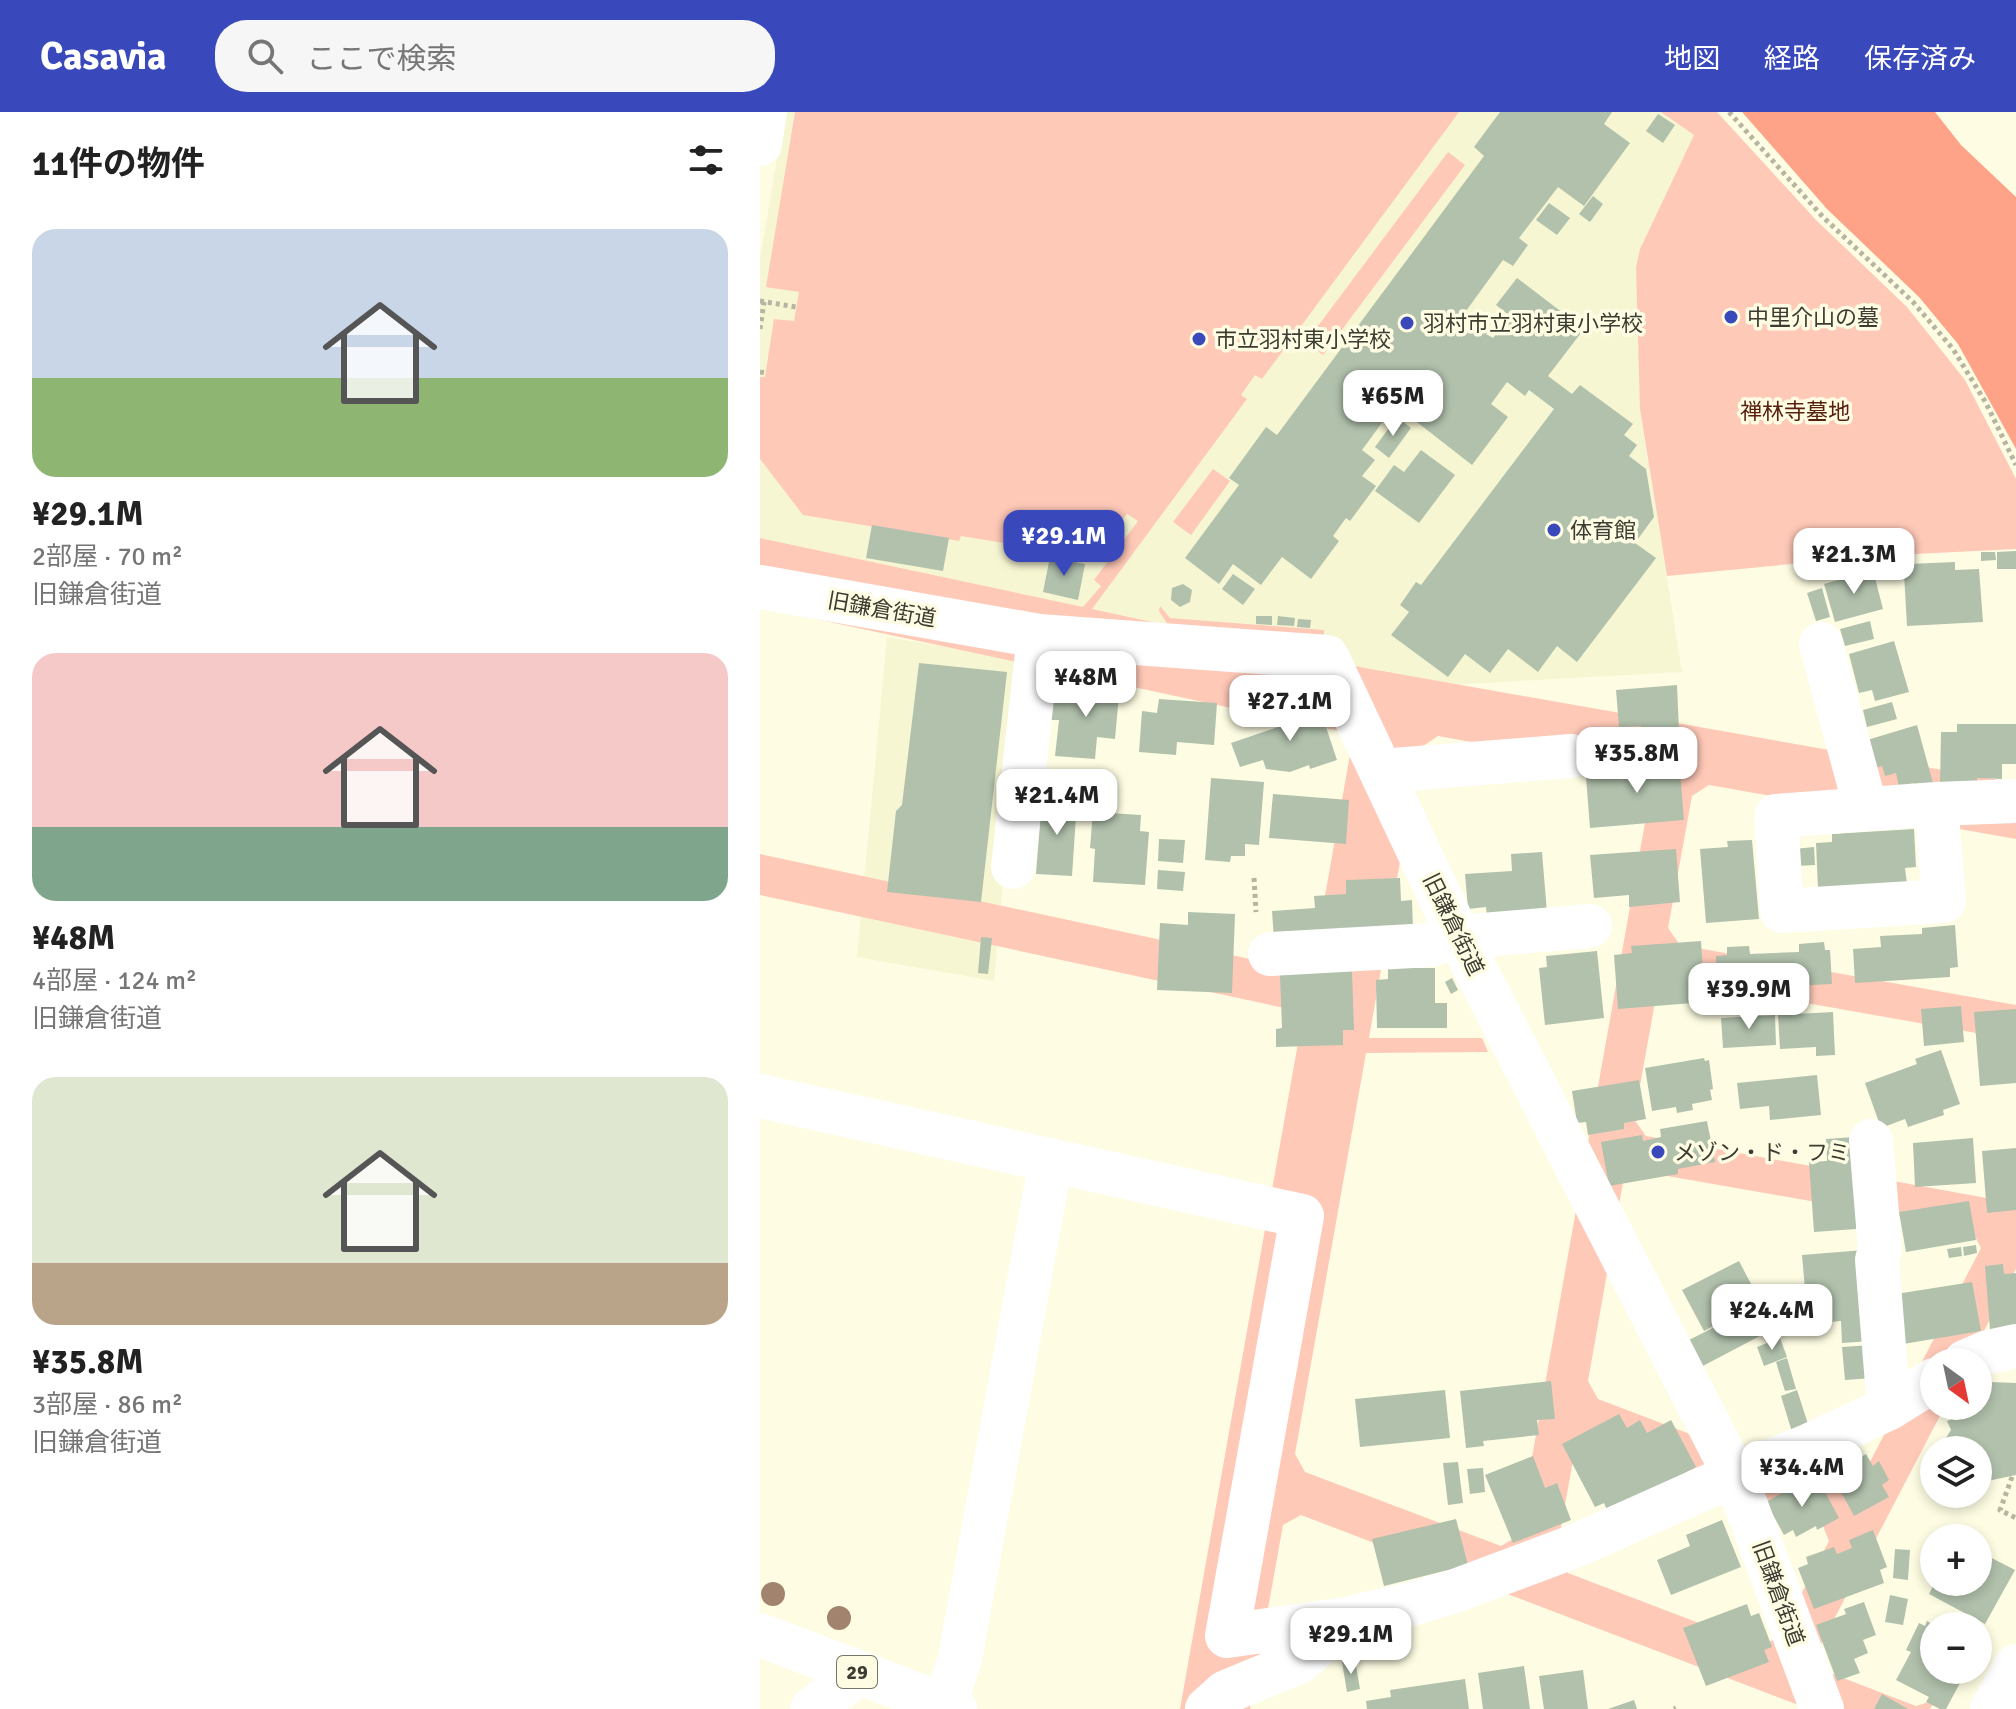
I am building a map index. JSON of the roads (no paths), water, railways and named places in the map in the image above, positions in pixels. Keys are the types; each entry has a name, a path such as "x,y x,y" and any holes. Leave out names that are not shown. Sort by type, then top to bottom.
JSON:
{"street":[{"path":"760,144 765,112"},
{"name":"旧鎌倉街道","path":"760,587 1039,636 1327,657 1459,937 1735,1476 1822,1709"},
{"path":"1013,867 1039,636"},
{"path":"1821,644 1866,809"},
{"path":"1381,771 1571,756"},
{"path":"1936,804 1944,901 1782,911 1776,816 1936,804 2016,801"},
{"path":"1270,954 1430,945 1459,937 1590,926"},
{"path":"760,1096 1302,1216 1227,1636 1310,1625 1411,1604 1455,1591 1575,1546 1889,1408 1920,1389"},
{"path":"1871,1141 1880,1249 1877,1260 1884,1372 1889,1408"},
{"path":"950,1707 1051,1160"},
{"path":"1992,1351 2016,1346"},
{"path":"1207,1709 1226,1692 1299,1662 1314,1649 1310,1625"},
{"name":"29","path":"760,1635 950,1707"},
{"path":"1992,1709 2016,1666"},
{"path":"812,1709 859,1673"}],"place":[{"name":"中里介山の墓","path":"1731,317"},
{"name":"羽村市立羽村東小学校","path":"1407,323"},
{"name":"市立羽村東小学校","path":"1199,339"},
{"name":"体育館","path":"1554,530"},
{"name":"メゾン・ド・フミ","path":"1658,1152"}],"park label":[{"name":"禅林寺墓地","path":"1795,411"}]}
